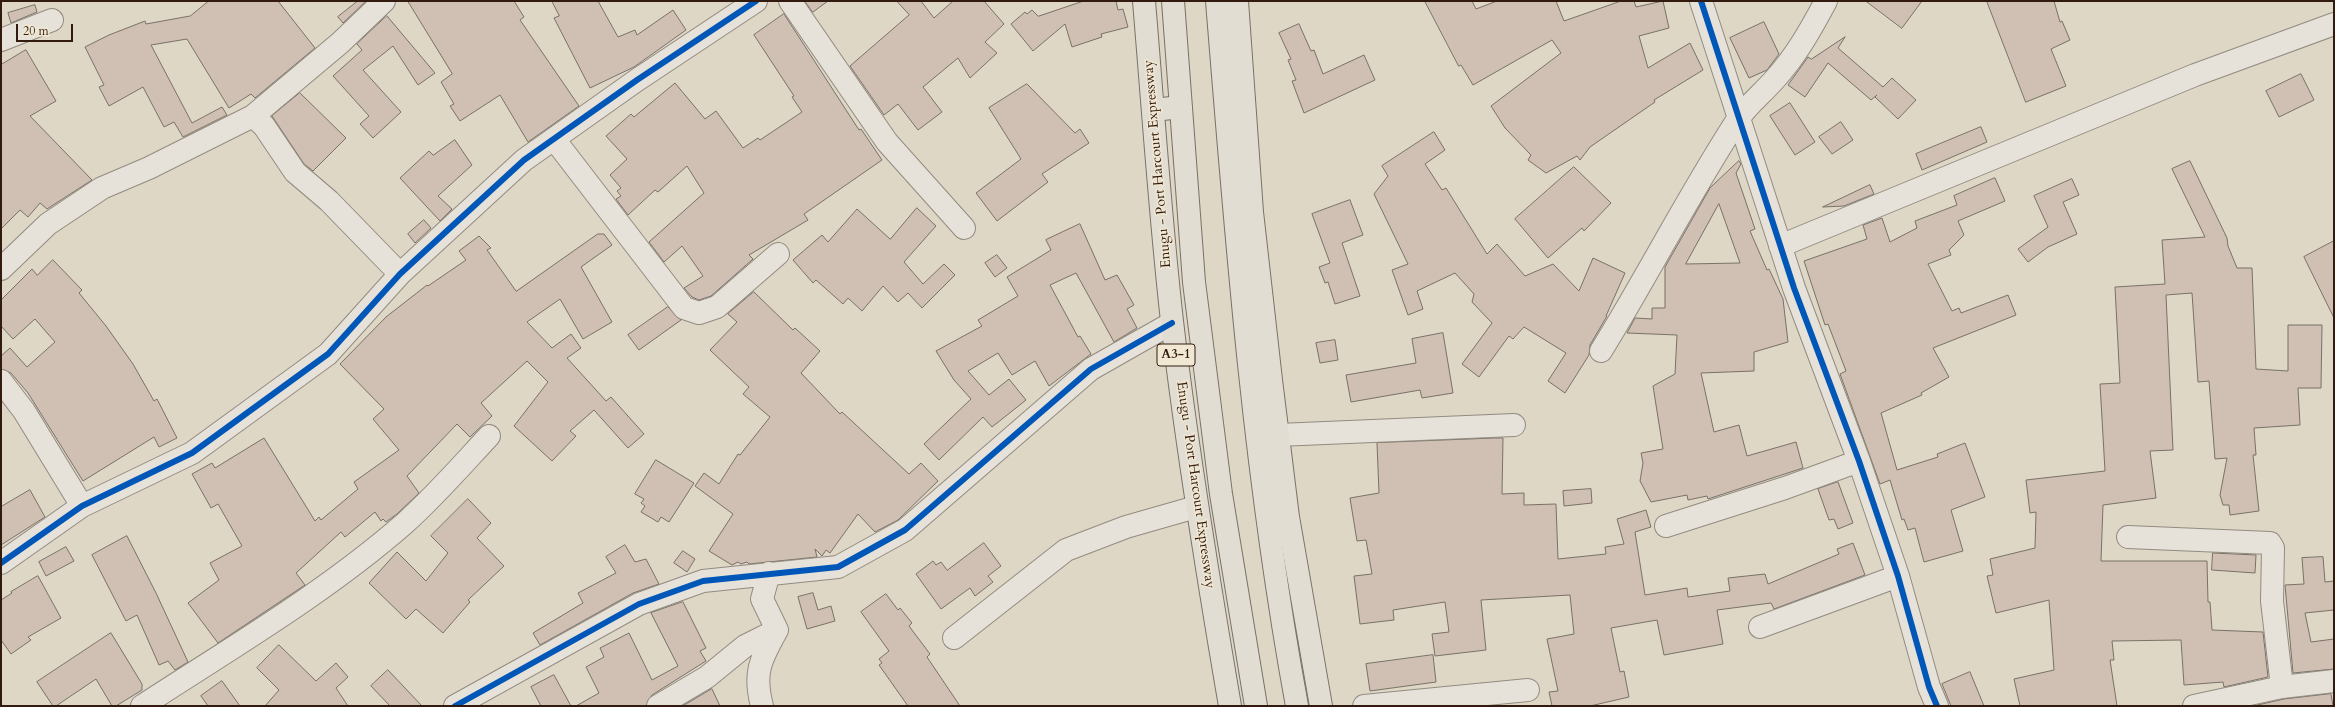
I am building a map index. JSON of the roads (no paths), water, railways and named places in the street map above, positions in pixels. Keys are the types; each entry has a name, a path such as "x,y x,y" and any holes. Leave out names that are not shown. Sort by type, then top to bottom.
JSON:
{"main road":[{"name":"Enugu - Port Harcourt Expressway","path":"1144,1 1172,323 1196,507 1230,706"},
{"name":"Enugu - Port Harcourt Expressway","path":"1173,1 1194,282 1221,494 1256,706"},
{"path":"1217,1 1239,277 1263,487 1297,706"},
{"path":"1237,1 1252,212 1278,435 1288,517 1321,706"},
{"path":"1153,110 1181,107"}],"street":[{"path":"1,269 48,224 102,188 149,168 252,116 340,43 384,1"},
{"path":"1,563 82,506 192,453 328,354 400,274 524,160 637,80 756,1"},
{"path":"790,1 887,142 964,228"},
{"path":"1701,1 1780,246 1859,461 1898,576 1929,687 1937,706"},
{"path":"1601,351 1632,301 1701,175 1739,118 1775,79 1804,41 1826,1"},
{"path":"1,40 52,20"},
{"path":"1780,246 2188,78 2334,24"},
{"path":"252,116 264,126 295,172 329,201 400,274"},
{"path":"554,139 684,308 699,313 717,307 778,254"},
{"path":"455,706 639,604 704,581 769,573 838,568 905,530 1091,369 1172,323"},
{"path":"1,381 24,411 82,506"},
{"path":"1278,435 1514,425"},
{"path":"142,706 239,644 378,545 406,522 489,436"},
{"path":"1666,526 1785,488 1859,461"},
{"path":"954,638 1066,550 1126,527 1196,507"},
{"path":"2128,538 2270,543 2273,548 2272,601 2282,687"},
{"path":"769,573 762,599 777,630"},
{"path":"1760,627 1898,576"},
{"path":"658,706 707,677 745,646 777,630"},
{"path":"762,706 757,687 761,660 777,630"},
{"path":"2194,706 2282,687 2334,681"},
{"path":"1364,706 1528,690"}]}
